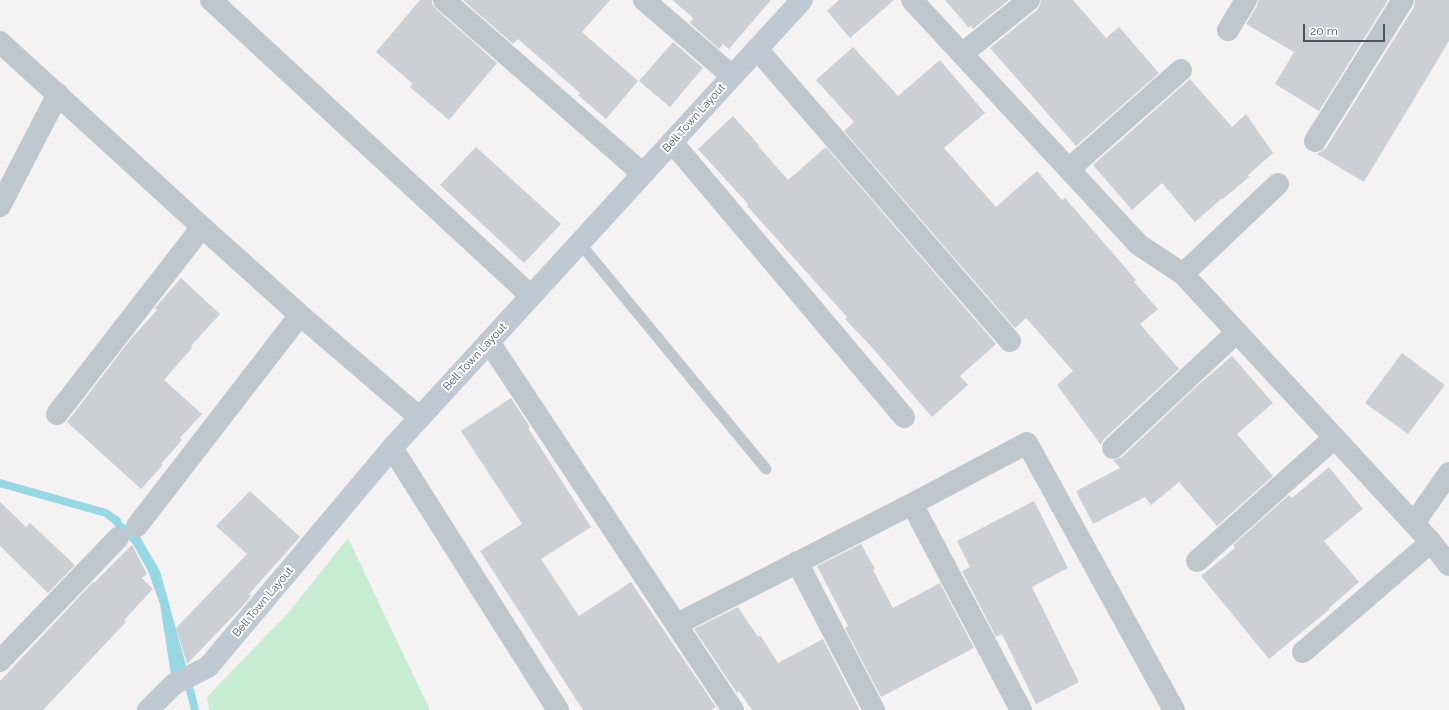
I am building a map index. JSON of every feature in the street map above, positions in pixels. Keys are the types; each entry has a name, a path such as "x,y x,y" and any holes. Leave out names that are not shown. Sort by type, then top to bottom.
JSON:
{"street":[{"path":"211,0 531,296"},
{"path":"444,0 643,174"},
{"path":"644,0 732,76"},
{"name":"Bell Town Layout","path":"148,710 174,684 208,667 392,448 802,0"},
{"path":"912,0 1139,245 1183,274 1414,523 1449,565"},
{"path":"962,54 1029,0"},
{"path":"1228,30 1246,0"},
{"path":"1315,141 1403,0"},
{"path":"0,42 300,315 419,418"},
{"path":"757,48 1010,341"},
{"path":"1068,170 1181,70"},
{"path":"0,206 58,94"},
{"path":"672,142 904,417"},
{"path":"1183,274 1278,184"},
{"path":"57,414 202,227"},
{"path":"137,526 300,315"},
{"path":"1113,448 1237,332"},
{"path":"489,342 733,710"},
{"path":"1197,561 1334,438"},
{"path":"677,624 912,504 1026,443 1174,710"},
{"path":"392,448 551,707"},
{"path":"1414,523 1449,473"},
{"path":"912,504 1021,710"},
{"path":"0,660 118,538"},
{"path":"1303,652 1431,542"},
{"path":"797,562 874,710"}],"lane":[{"path":"580,242 766,469"}],"green space":[{"path":"348,538 430,710 209,710 207,697 289,612"}],"water":[{"path":"117,518 140,537 160,571 187,669 171,675 160,604 148,571 133,544 112,523"}],"building":[{"path":"420,0 432,0 432,4 436,9 497,63 449,120 410,87 413,84 376,52"},
{"path":"463,0 610,0 582,32 638,81 606,119 578,95 580,93 518,39 513,44"},
{"path":"672,0 771,0 729,49 723,44 719,49 690,23 693,19 691,16"},
{"path":"839,0 894,0 850,38 827,11"},
{"path":"945,0 1009,0 973,29 971,26 969,28"},
{"path":"1041,0 1073,0 1106,38 1119,27 1159,73 1076,146 990,48 1037,10"},
{"path":"1258,0 1388,0 1319,111 1275,84 1294,52 1246,24 1257,6"},
{"path":"1415,0 1449,0 1449,41 1364,182 1317,154 1326,148 1414,7"},
{"path":"673,42 703,68 670,107 639,81"},
{"path":"853,47 898,96 940,60 985,113 944,148 996,207 1037,171 1062,200 1065,198 1136,280 1134,282 1158,309 1140,324 1179,369 1104,439 1101,445 1057,385 1073,371 1026,318 1015,328 844,131 854,122 816,80"},
{"path":"1190,79 1232,127 1246,114 1273,153 1248,175 1249,177 1195,222 1162,183 1132,210 1093,165"},
{"path":"733,116 788,180 826,147 996,344 960,376 968,385 932,417 869,344 845,319 847,317 698,149"},
{"path":"476,147 561,224 524,263 440,185"},
{"path":"181,278 220,314 191,346 192,348 164,380 202,414 180,438 182,440 161,464 163,465 141,489 67,422 130,340 157,310 155,308"},
{"path":"1402,353 1445,385 1408,434 1365,403"},
{"path":"1232,356 1273,403 1237,434 1273,476 1217,526 1179,482 1151,505 1145,497 1093,524 1076,491 1120,468 1113,460 1122,457 1197,386"},
{"path":"511,398 530,427 528,428 591,527 541,559 579,616 631,582 716,707 711,710 583,710 480,551 522,524 461,431"},
{"path":"1329,467 1363,509 1324,541 1359,582 1329,608 1330,609 1269,659 1201,576 1235,548 1233,545 1289,495 1292,498"},
{"path":"250,491 300,537 249,594 251,596 241,608 187,664 176,628 247,554 216,526"},
{"path":"1034,501 1068,568 1032,587 1079,682 1036,704 1002,634 996,637 962,571 970,567 957,541"},
{"path":"0,502 26,527 30,523 75,565 48,593 0,546"},
{"path":"861,544 875,569 873,570 893,608 940,583 974,648 881,697 845,628 848,626 817,566"},
{"path":"132,545 147,574 142,578 153,589 124,620 126,622 43,710 0,710 0,681 93,582 94,583"},
{"path":"738,607 758,637 760,635 778,663 823,639 859,709 752,710 739,691 737,693 694,629"}],"waterway":[{"path":"0,483 106,513 117,521"},
{"path":"190,690 195,710"}]}
